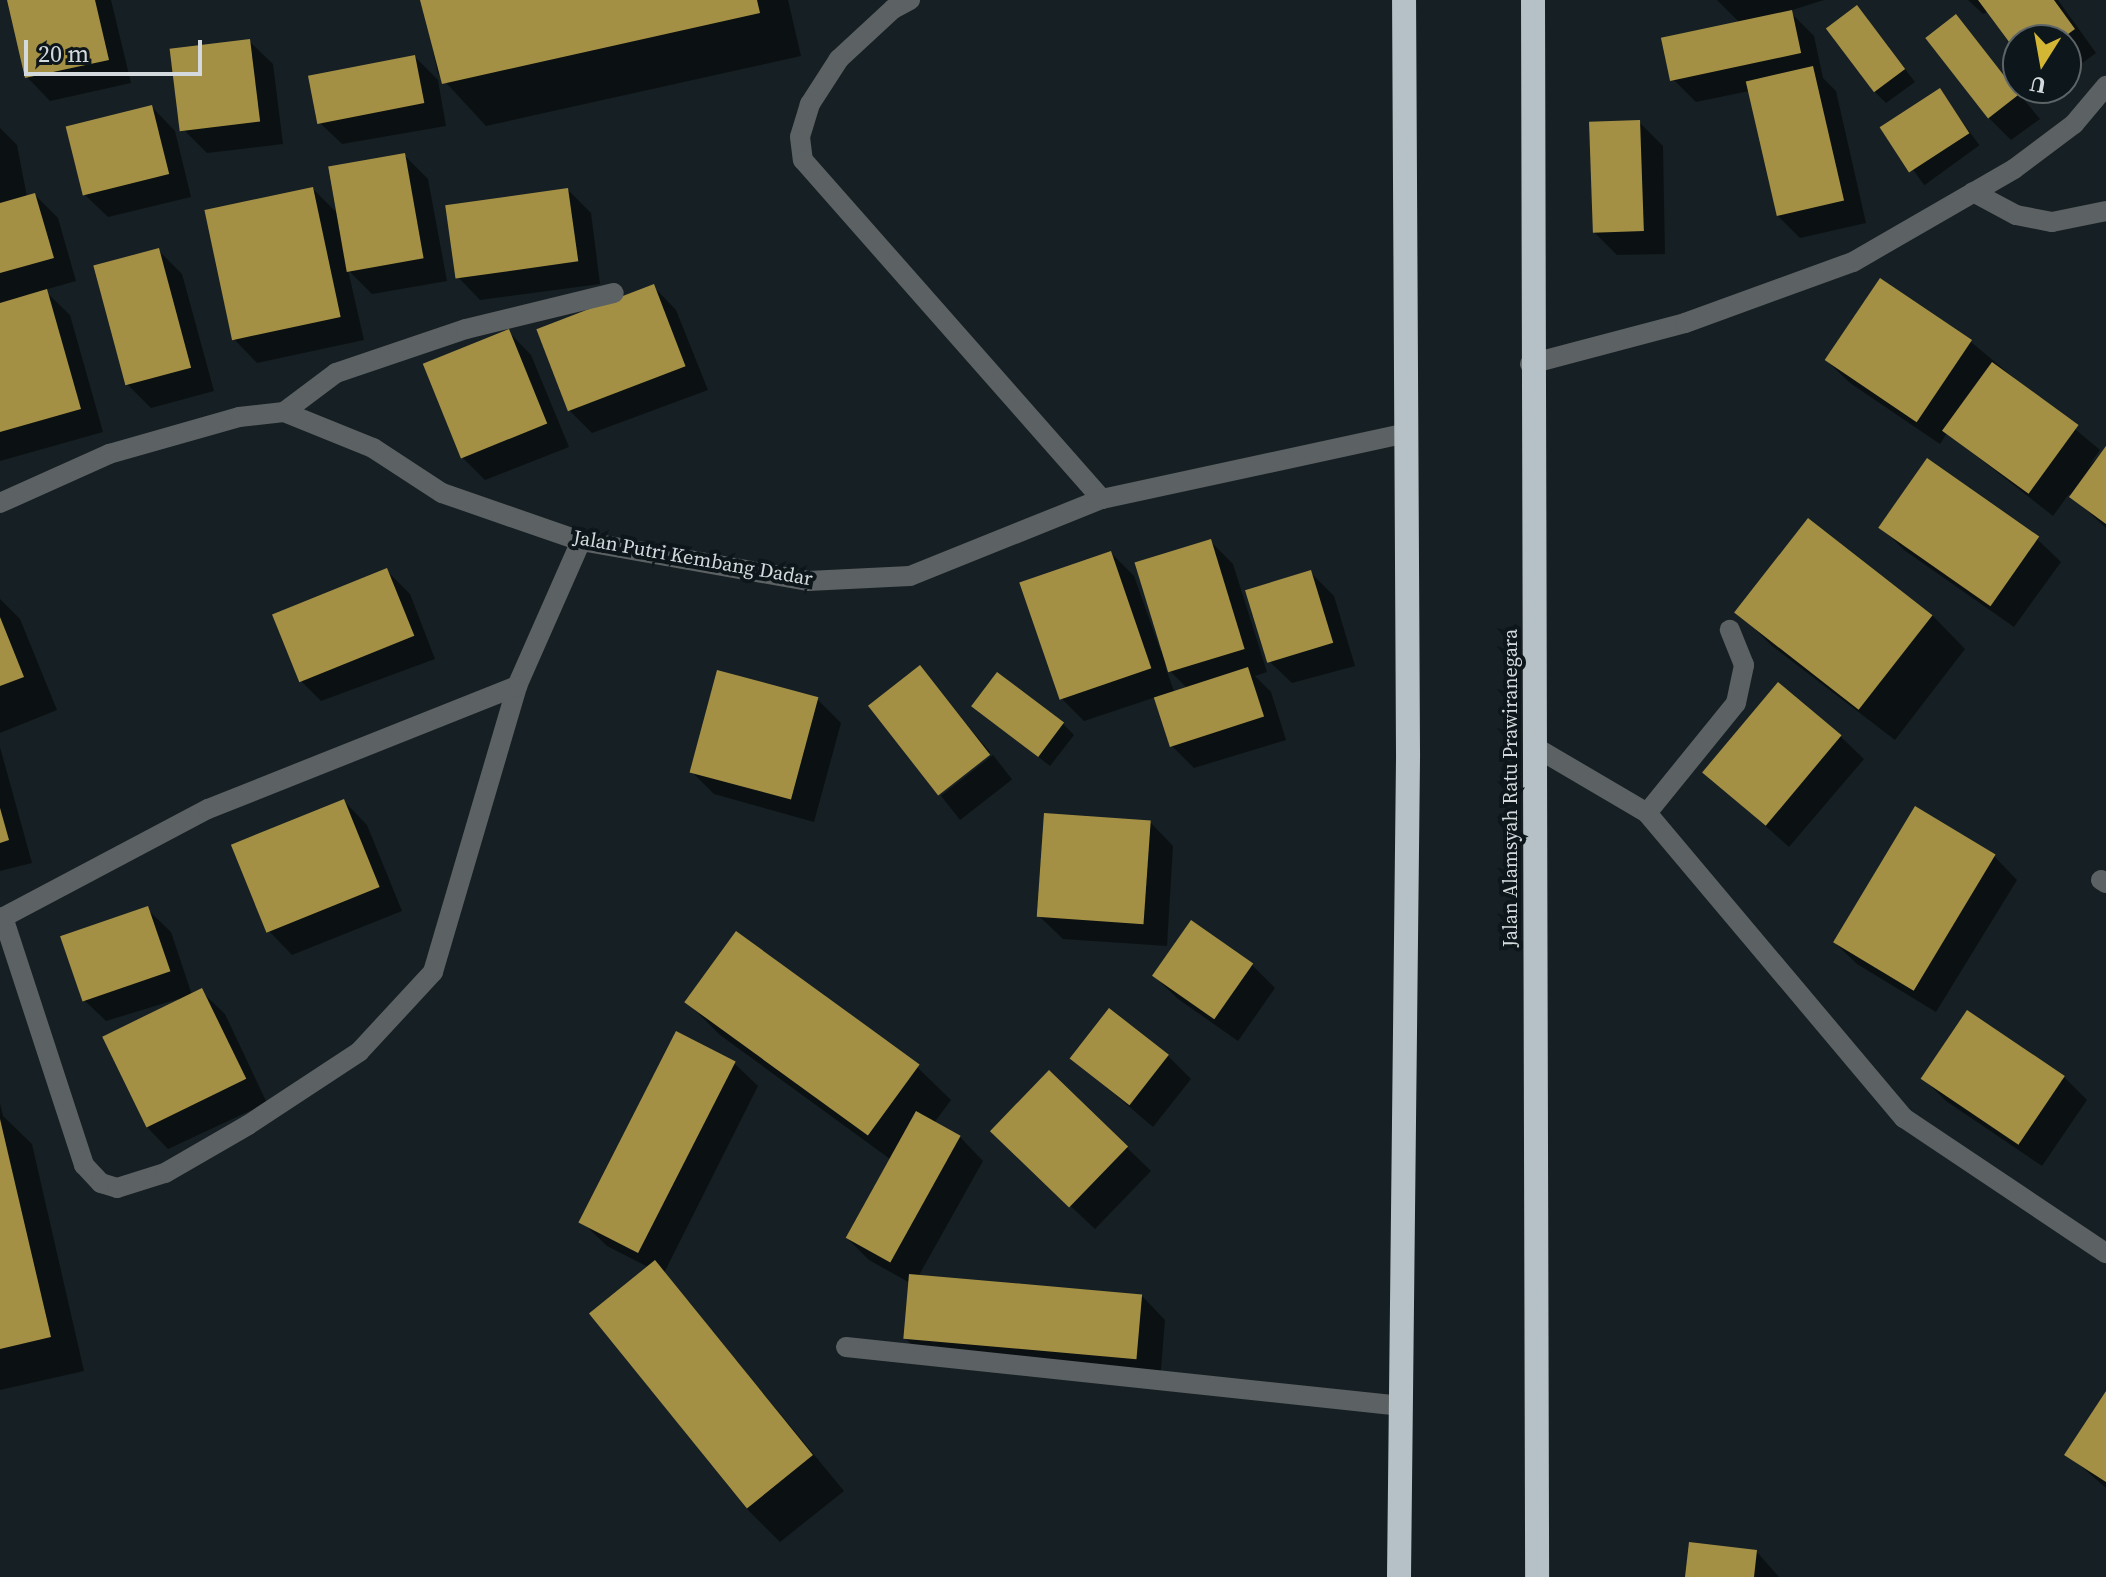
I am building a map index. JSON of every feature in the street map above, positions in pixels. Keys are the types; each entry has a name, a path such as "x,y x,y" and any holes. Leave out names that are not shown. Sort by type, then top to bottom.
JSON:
{"highway":[{"path":"1399,1577 1407,433 1404,0"},
{"name":"Jalan Alamsyah Ratu Prawiranegara","path":"1533,0 1530,364 1535,747 1537,1577"}],"street":[{"path":"910,0 893,9 839,59 810,104 800,137 803,160 1102,499"},
{"path":"1530,364 1685,323 1853,262 1973,192 2074,124 2106,86"},
{"path":"1973,192 2016,215 2052,222 2106,211"},
{"path":"284,412 336,373 466,329 614,293"},
{"name":"Jalan Putri Kembang Dadar","path":"0,503 109,454 239,417 284,412 373,448 442,493 581,541 808,581 910,576 1102,499 1407,433"},
{"path":"517,686 208,809 1,918 84,1165 101,1183 117,1188 165,1173 359,1052 433,972 517,686 581,541"},
{"path":"1647,813 1736,703 1744,665 1730,630"},
{"path":"1535,747 1647,813 1904,1118 2106,1253"},
{"path":"846,1347 1402,1406"}],"building":[{"path":"7,0 95,0 109,60 25,78"},
{"path":"420,0 757,0 760,13 442,84"},
{"path":"1978,0 2054,0 2071,24 2002,24 2002,32"},
{"path":"1857,5 1905,69 1874,92 1826,28"},
{"path":"1792,10 1801,53 1670,81 1661,38"},
{"path":"1956,14 2002,73 2002,104 2006,104 1988,118 1925,38"},
{"path":"250,39 260,121 180,131 170,49"},
{"path":"415,55 424,103 317,124 308,76"},
{"path":"1813,66 1844,200 1777,216 1746,82"},
{"path":"1940,88 1969,133 1909,173 1880,127"},
{"path":"152,105 169,174 83,195 66,127"},
{"path":"1640,120 1644,231 1593,233 1589,122"},
{"path":"405,153 424,258 347,272 328,167"},
{"path":"313,187 341,317 232,340 204,210"},
{"path":"568,188 578,261 456,279 445,205"},
{"path":"35,193 54,258 0,273 0,203"},
{"path":"159,248 191,368 125,385 93,266"},
{"path":"1880,278 1972,340 1917,422 1825,360"},
{"path":"654,284 686,366 568,411 536,329"},
{"path":"47,289 81,409 0,432 0,303"},
{"path":"509,329 547,424 461,458 423,364"},
{"path":"1992,362 2079,425 2029,494 1942,431"},
{"path":"2106,446 2106,524 2069,497"},
{"path":"1927,458 2039,537 1990,606 1878,528"},
{"path":"1808,518 1933,615 1859,710 1734,613"},
{"path":"1211,539 1245,649 1168,672 1134,562"},
{"path":"1111,551 1151,668 1060,700 1019,583"},
{"path":"387,568 414,636 299,682 272,614"},
{"path":"1311,570 1333,643 1267,663 1245,590"},
{"path":"0,617 24,677 0,686"},
{"path":"920,665 990,755 938,795 868,706"},
{"path":"1248,667 1264,716 1170,747 1154,698"},
{"path":"717,670 818,697 791,800 690,772"},
{"path":"997,672 1064,723 1038,757 971,706"},
{"path":"1778,682 1842,735 1766,826 1702,772"},
{"path":"344,799 380,887 266,933 231,845"},
{"path":"1915,806 1996,854 1914,991 1833,942"},
{"path":"0,808 9,840 0,843"},
{"path":"1044,813 1151,820 1143,924 1037,917"},
{"path":"148,906 170,971 83,1002 60,936"},
{"path":"1191,920 1253,964 1214,1019 1152,976"},
{"path":"736,931 920,1064 868,1136 684,1002"},
{"path":"202,988 246,1079 147,1127 102,1037"},
{"path":"1109,1008 1169,1055 1129,1105 1070,1058"},
{"path":"1967,1010 2065,1076 2018,1145 1921,1079"},
{"path":"676,1031 736,1061 638,1253 578,1223"},
{"path":"1049,1070 1128,1146 1069,1208 990,1131"},
{"path":"916,1111 961,1136 890,1263 846,1238"},
{"path":"0,1119 51,1337 0,1349"},
{"path":"655,1260 813,1455 747,1509 589,1313"},
{"path":"909,1274 1142,1294 1136,1359 903,1339"},
{"path":"2106,1391 2106,1482 2064,1455"},
{"path":"1689,1542 1757,1550 1754,1577 1685,1577"}]}
